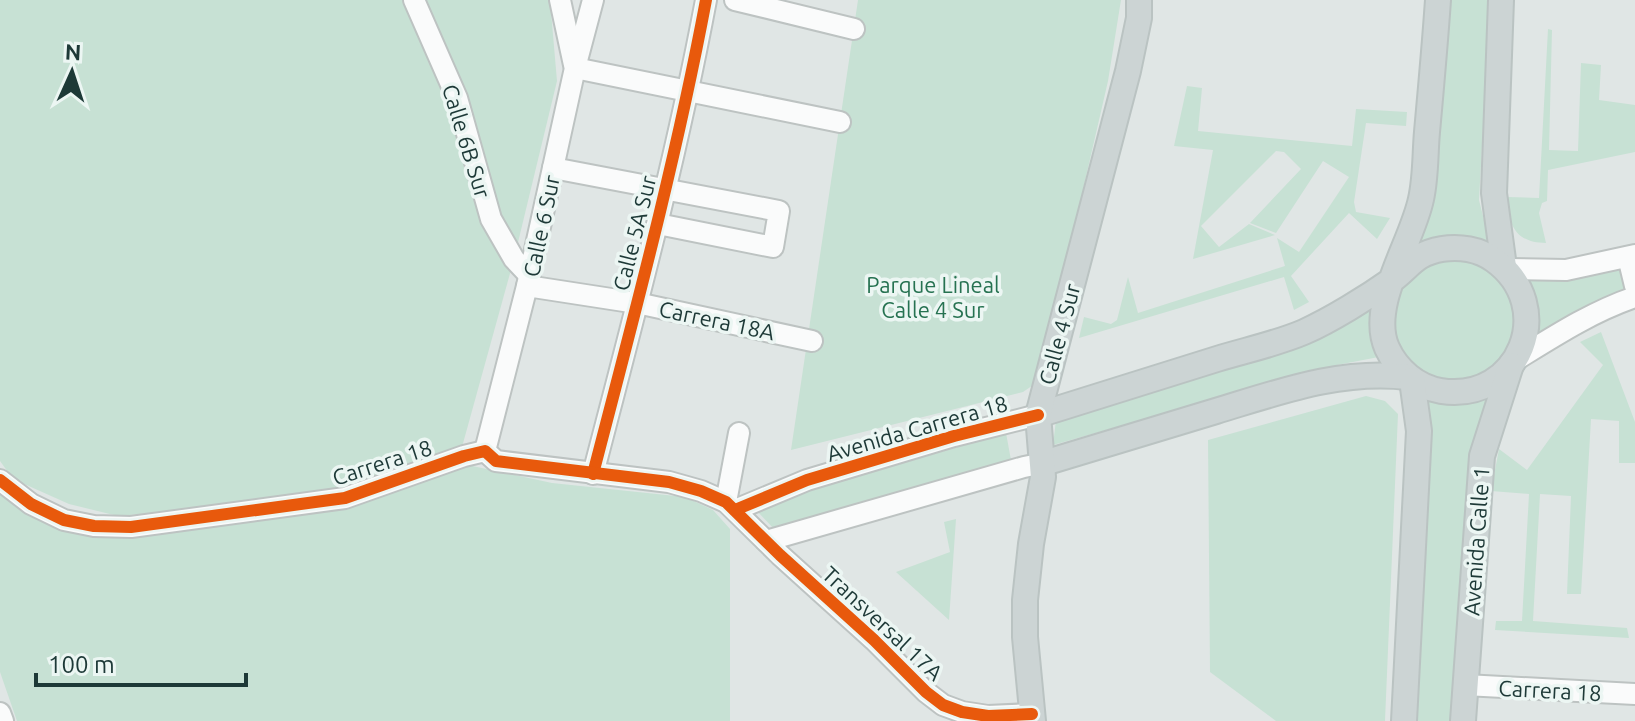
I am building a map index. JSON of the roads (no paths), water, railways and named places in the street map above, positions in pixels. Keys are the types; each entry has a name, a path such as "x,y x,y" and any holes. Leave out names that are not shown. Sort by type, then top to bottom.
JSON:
{"main road":[{"name":"Calle 4 Sur","path":"1033,718 1025,637 1025,600 1044,463 1038,415 1128,71 1139,18 1139,0"},
{"path":"1404,721 1419,431 1410,378 1393,360 1382,329 1385,295 1394,279 1422,198 1438,0"},
{"path":"1044,463 1299,386 1350,375 1384,374 1410,378 1432,389 1454,393 1475,390 1495,380 1513,363 1525,334 1526,304 1519,286 1506,268 1495,217 1501,0"},
{"name":"Avenida Carrera 18","path":"1038,415 1303,332 1394,279 1413,260 1431,251 1450,247 1470,249 1506,268"},
{"name":"Avenida Calle 1","path":"1463,721 1482,456 1513,363"}],"street":[{"name":"Calle 6B Sur","path":"414,0 457,98 491,219 529,281"},
{"path":"560,0 575,68 840,122"},
{"name":"Calle 6 Sur","path":"485,451 529,281 575,68 593,0"},
{"name":"Calle 5A Sur","path":"593,474 658,224 689,92 706,0"},
{"path":"735,0 854,29"},
{"path":"553,168 779,211 773,247 658,224"},
{"path":"1631,256 1635,286"},
{"name":"Avenida Carrera 18","path":"1506,268 1566,270 1631,256"},
{"name":"Carrera 18A","path":"529,281 812,341"},
{"path":"1513,363 1610,305 1635,297"},
{"name":"Avenida Carrera 18","path":"730,506 954,436 1038,415"},
{"path":"730,506 739,433"},
{"path":"485,451 496,461 669,482 701,491 730,506 766,541 1044,463"},
{"name":"Carrera 18","path":"0,480 31,504 64,520 94,526 131,527 345,498 485,451"},
{"name":"Transversal 17A","path":"766,541 943,705 988,716 1033,718"},
{"name":"Carrera 18","path":"1465,685 1635,694"},
{"path":"0,713 3,721"}],"park label":[{"name":"Parque Lineal Calle 4 Sur","path":"933,296"}]}
